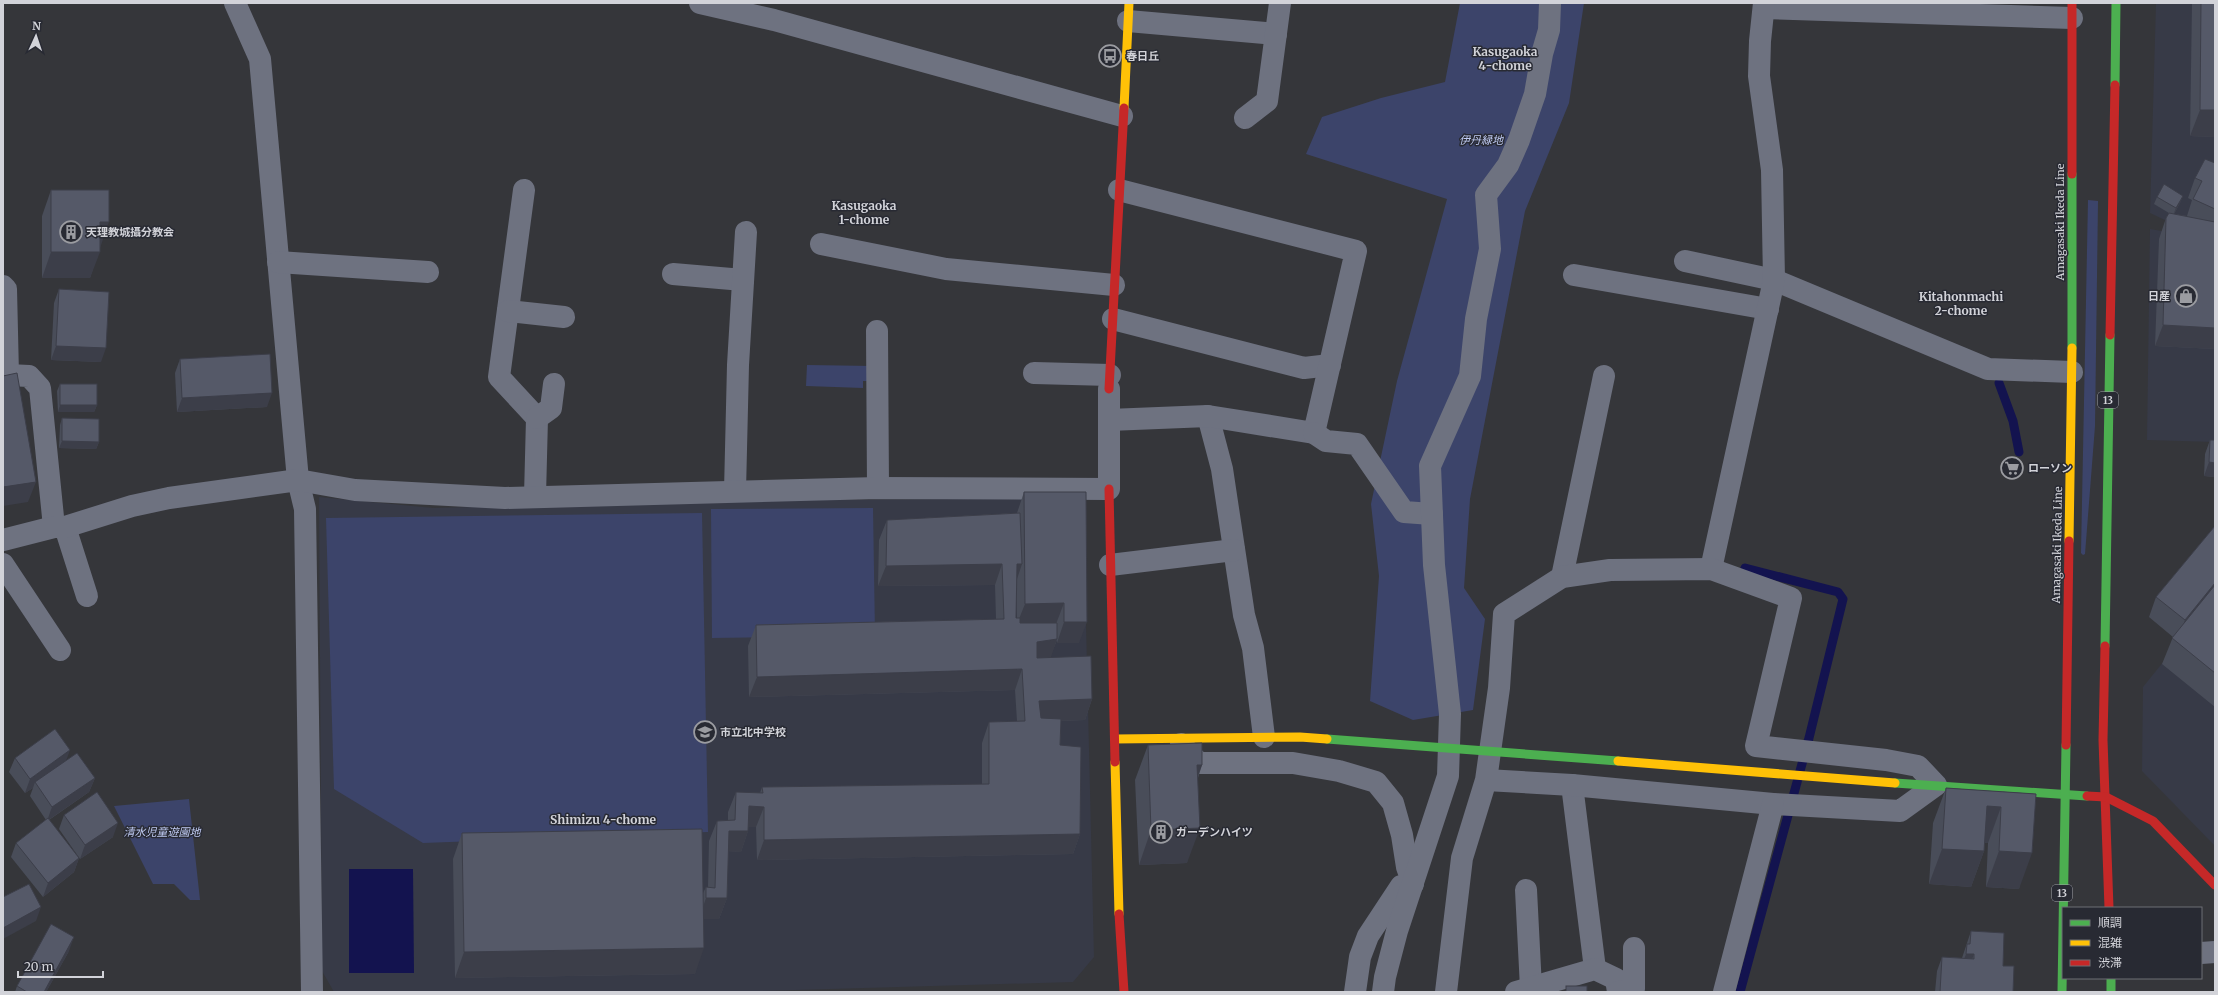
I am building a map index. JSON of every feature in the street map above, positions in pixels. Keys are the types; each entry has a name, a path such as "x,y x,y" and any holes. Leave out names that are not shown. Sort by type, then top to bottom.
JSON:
{"street":[{"path":"235,3 260,59 298,480 305,510 312,992"},
{"path":"700,3 775,12 1122,116"},
{"path":"1245,118 1267,101 1280,3"},
{"path":"1383,992 1385,976 1397,931 1414,884 1448,776 1450,714 1434,572 1430,466 1470,376 1476,319 1490,249 1486,195 1508,165 1520,140 1533,101 1542,54 1549,30 1550,3"},
{"name":"13","path":"2110,907 2103,709 2116,3"},
{"path":"1711,570 1774,280 1772,170 1759,76 1760,41 1764,6 2072,10"},
{"name":"Amagasaki Ikeda Line","path":"2063,907 2072,372 2072,10"},
{"path":"1124,992 1119,910 1110,565 1109,420 1122,116 1129,12 1276,34"},
{"path":"524,190 498,377 536,418 535,496"},
{"path":"1119,190 1356,251 1314,433"},
{"path":"735,491 738,365 746,232"},
{"path":"821,244 946,269 1114,285"},
{"path":"1685,261 1774,280 1988,369 2072,372"},
{"path":"278,262 428,272"},
{"path":"673,274 743,280"},
{"path":"1574,275 1605,288 1768,309"},
{"path":"3,286 6,289 8,375 29,376 40,388 60,527 87,596"},
{"path":"508,311 564,317"},
{"path":"1113,319 1304,368 1330,365"},
{"path":"877,331 878,488"},
{"path":"1034,373 1110,382"},
{"path":"1562,577 1604,376"},
{"path":"536,418 551,408 554,384"},
{"path":"1109,420 1208,416 1314,433 1326,441 1357,444 1404,512 1432,514"},
{"path":"1208,416 1222,469 1244,615 1253,648 1264,737"},
{"path":"3,540 60,527 132,506 169,498 298,480 356,490 505,498 878,488 1109,489"},
{"path":"1110,565 1234,550"},
{"path":"3,564 60,650"},
{"path":"1446,992 1462,858 1486,780 1499,688 1504,614 1562,577 1610,570 1711,570 1791,598 1756,746 1886,760 1918,766 1936,785"},
{"path":"1115,739 1300,737 1898,783 2106,797 2153,821 2215,885"},
{"path":"1176,739 1199,763 1293,763 1339,772 1376,782 1393,803 1402,835 1407,867 1414,884"},
{"path":"1486,780 1572,785 1774,804 1900,811 1936,785"},
{"path":"1572,785 1595,969"},
{"path":"1724,992 1774,804"},
{"path":"1355,992 1360,957 1370,930 1401,886 1414,884"},
{"path":"1526,890 1524,990 1595,969 1616,979 1618,992 1634,989 1634,948"},
{"path":"2202,953 2215,952"},
{"name":"Amagasaki Ikeda Line","path":"2062,979 2062,992"},
{"path":"2111,979 2111,992"}],"shaded area":[{"path":"2156,3 2215,3 2215,442 2147,440 2150,229 2203,238 2150,213"},
{"name":"市立北中学校","path":"319,497 433,508 708,501 1083,498 1094,957 1073,982 730,992 334,992 322,971"},
{"path":"2215,598 2215,846 2142,771 2143,687"},
{"path":"349,869 413,869 414,973 349,973"}],"green space":[{"name":"伊丹緑地","path":"1460,3 1584,3 1569,103 1525,211 1470,499 1464,588 1485,619 1473,710 1413,720 1370,701 1379,576 1371,504 1397,381 1447,199 1306,154 1322,117 1381,98 1445,82"},
{"path":"2088,200 2098,201 2095,426 2085,554 2083,555 2081,553"},
{"path":"807,365 874,366 873,381 863,381 863,388 806,386"},
{"path":"873,508 875,636 712,638 711,509"},
{"path":"702,513 708,832 423,843 334,789 326,518"},
{"name":"清水児童遊園地","path":"189,799 200,900 190,900 174,884 153,884 114,806"}],"building":[{"path":"2201,3 2215,3 2215,110 2200,110"},
{"path":"2205,159 2215,163 2215,209 2193,199 2202,181 2195,178"},
{"path":"2164,184 2183,196 2176,208 2157,197"},
{"path":"51,190 109,190 109,222 100,222 100,252 51,252"},
{"name":"日産","path":"2169,213 2215,222 2215,328 2163,325 2166,218"},
{"path":"59,289 109,292 106,348 56,346"},
{"path":"270,354 272,393 182,398 180,359"},
{"path":"17,373 36,482 3,487 3,376"},
{"path":"60,384 97,384 97,405 60,405"},
{"path":"62,418 99,419 99,442 62,441"},
{"path":"2210,440 2215,440 2215,463 2209,462"},
{"path":"1024,492 1086,492 1087,622 1064,622 1064,603 1025,604"},
{"path":"1020,513 1022,564 1017,564 1016,618 1020,618 1020,623 1057,623 1057,639 1037,642 1037,658 1091,656 1092,699 1039,701 1041,718 1061,719 1060,745 1081,747 1080,834 764,840 764,807 749,806 748,831 729,831 727,898 706,898 706,887 715,888 717,821 735,820 736,792 763,793 762,787 989,784 989,722 1025,721 1022,669 757,677 756,625 1004,619 1002,564 886,566 887,520"},
{"path":"2215,526 2215,583 2185,620 2156,597"},
{"path":"2215,585 2215,673 2172,638"},
{"path":"55,729 70,750 30,779 15,758"},
{"path":"1202,743 1202,765 1197,765 1200,828 1151,830 1148,745"},
{"path":"77,753 95,778 52,807 35,782"},
{"path":"1946,788 2036,794 2032,853 1999,851 2001,807 1987,806 1984,851 1942,849"},
{"path":"97,792 118,823 85,845 64,815"},
{"path":"48,818 79,858 48,883 16,843"},
{"path":"702,829 704,948 464,952 462,833"},
{"path":"29,884 41,907 3,928 3,897"},
{"path":"51,924 74,937 44,992 27,992 17,986"},
{"path":"1971,931 2004,933 2003,966 2014,966 2013,992 1940,992 1942,957 1974,959 1974,954 1966,954 1967,944 1970,944"},
{"path":"1566,986 1587,986 1587,992 1566,992"}],"waterway":[{"path":"1999,383 2013,421 2019,452"},
{"path":"1740,992 1809,738 1843,599 1838,592 1745,568"}],"traffic: fast":[{"path":"2115,85 2116,3"},
{"path":"2072,174 2072,348"},
{"path":"2105,646 2110,335"},
{"path":"1327,739 1618,761"},
{"path":"2063,907 2066,745"},
{"path":"1895,783 2087,796"},
{"path":"2062,979 2062,992"},
{"path":"2111,979 2111,992"}],"traffic: slow":[{"path":"1124,108 1129,3"},
{"path":"2069,541 2072,348"},
{"path":"1115,739 1300,737 1327,739"},
{"path":"1618,761 1895,783"},
{"path":"1115,762 1119,914"}],"traffic: jam":[{"path":"2072,3 2072,174"},
{"path":"2110,335 2115,85"},
{"path":"1109,389 1124,108"},
{"path":"1109,489 1115,762"},
{"path":"2066,745 2069,541"},
{"path":"2105,646 2103,740 2109,907"},
{"path":"2087,796 2106,797 2153,821 2215,885"},
{"path":"1119,914 1124,992"}],"place":[{"name":"春日丘","path":"1110,56"},
{"name":"天理教城攝分教会","path":"71,232"},
{"name":"日産","path":"2186,296"},
{"name":"ローソン","path":"2012,468"},
{"name":"市立北中学校","path":"705,732"},
{"name":"ガーデンハイツ","path":"1161,832"}],"district":[{"name":"Kasugaoka 4-chome","path":"1505,59"},
{"name":"Kasugaoka 1-chome","path":"864,213"},
{"name":"Kitahonmachi 2-chome","path":"1961,304"},
{"name":"Shimizu 4-chome","path":"603,820"}]}
